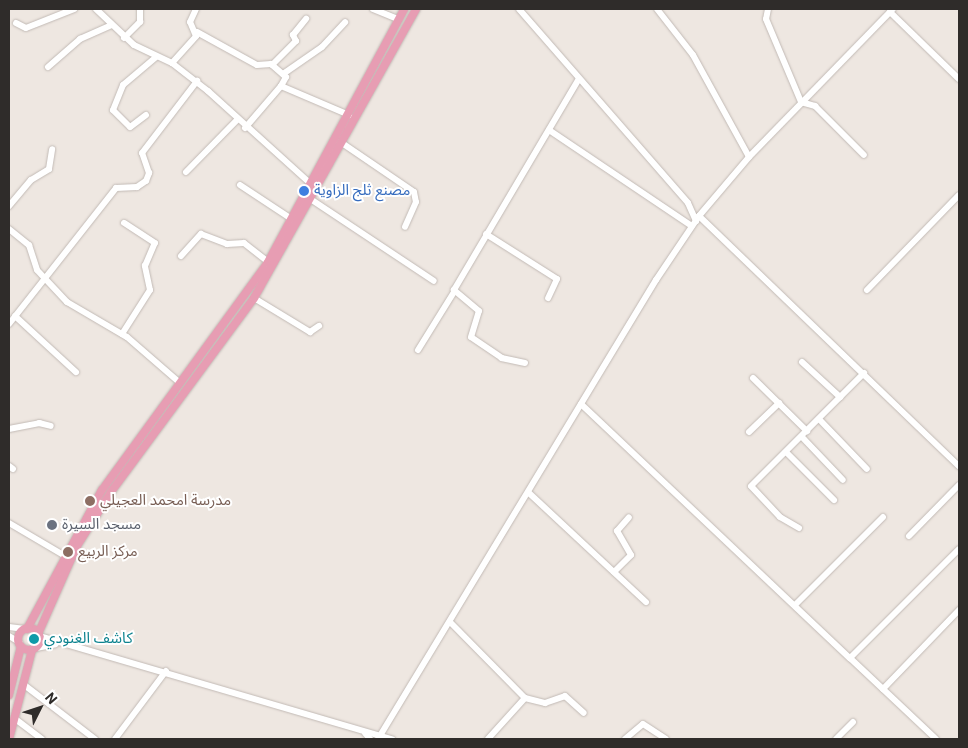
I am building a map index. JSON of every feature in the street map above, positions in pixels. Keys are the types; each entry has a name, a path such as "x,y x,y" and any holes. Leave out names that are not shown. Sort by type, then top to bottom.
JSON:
{"main road":[{"path":"9,739 22,684 39,635 68,558 102,490 268,262 312,185 404,9"},
{"path":"9,695 14,640 26,629 68,558 111,492 254,298 312,200 416,9"},
{"path":"26,629 39,635"},
{"path":"14,640 34,649"}],"street":[{"path":"16,23 26,28 74,9"},
{"path":"96,9 124,38 156,57 172,63 196,81 245,128 312,185"},
{"path":"124,38 140,22 140,9"},
{"path":"196,9 190,22 197,32 256,65 272,65 283,74"},
{"path":"373,9 398,19"},
{"path":"519,9 688,203 696,221"},
{"path":"657,9 693,55 749,158"},
{"path":"768,9 768,26 801,102"},
{"path":"39,635 60,644 166,671 384,738 581,404 696,221 749,158 801,102 892,10 959,79"},
{"path":"272,65 296,41 293,35 306,19"},
{"path":"245,128 280,86 283,74 322,47 345,22"},
{"path":"48,66 80,39 111,25"},
{"path":"172,63 197,32"},
{"path":"146,115 130,127 113,110 123,85 156,57"},
{"path":"418,350 579,79"},
{"path":"9,324 46,282 61,255 116,188 137,187 146,181 149,173 142,153 196,81"},
{"path":"280,86 349,115"},
{"path":"801,102 815,106 864,155"},
{"path":"186,172 237,120"},
{"path":"549,130 696,221 864,373 959,466"},
{"path":"342,143 414,192 416,202 405,227"},
{"path":"9,206 31,180 48,169 52,149"},
{"path":"240,185 293,220"},
{"path":"867,290 959,195"},
{"path":"312,200 434,281"},
{"path":"122,334 150,290 145,266 155,246 149,235 124,223"},
{"path":"9,229 29,245 46,282 88,318 122,334 180,382"},
{"path":"181,256 201,234 227,244 244,243 268,262"},
{"path":"486,234 557,279 548,298"},
{"path":"454,292 479,311 471,337 502,358 525,363"},
{"path":"254,298 310,332 318,326"},
{"path":"16,316 76,372"},
{"path":"802,362 840,397"},
{"path":"799,528 780,517 751,487 864,373"},
{"path":"753,378 807,431"},
{"path":"749,432 779,403"},
{"path":"581,404 796,604 936,739"},
{"path":"819,419 867,469"},
{"path":"9,429 39,423 51,426"},
{"path":"802,437 843,480"},
{"path":"786,452 834,500"},
{"path":"909,536 959,485"},
{"path":"529,493 646,602"},
{"path":"614,572 631,555 617,531 629,517"},
{"path":"796,604 883,517"},
{"path":"9,523 68,558"},
{"path":"850,658 959,549"},
{"path":"883,689 959,610"},
{"path":"451,623 525,698 545,703 565,696 584,713"},
{"path":"9,627 26,629"},
{"path":"34,649 60,644"},
{"path":"115,739 166,671"},
{"path":"22,684 95,739"},
{"path":"488,739 525,698"},
{"path":"14,718 42,739"},
{"path":"836,739 853,722"},
{"path":"625,739 644,724 666,739"},
{"path":"362,731 370,739"}],"place":[{"name":"مصنع ثلج الزاوية","path":"304,191"},
{"name":"مدرسة امحمد العجيلي","path":"90,501"},
{"name":"مسجد السيرة","path":"52,525"},
{"name":"مركز الربيع","path":"68,552"},
{"name":"كاشف الغنودي","path":"34,639"}]}
